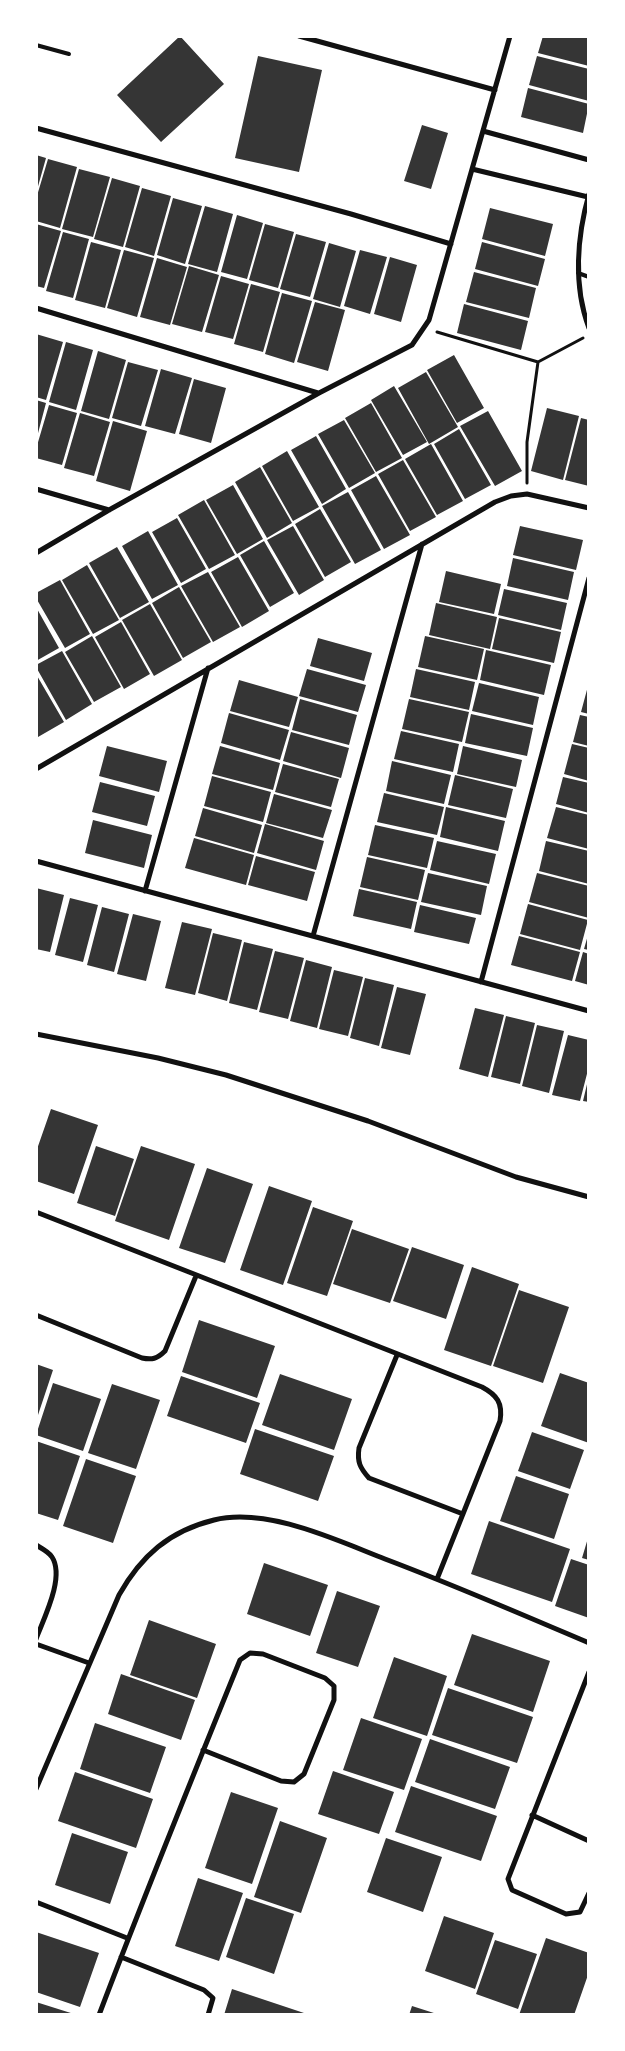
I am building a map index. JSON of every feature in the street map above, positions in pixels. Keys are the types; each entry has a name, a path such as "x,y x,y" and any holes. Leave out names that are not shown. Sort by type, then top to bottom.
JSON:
{"street":[{"path":"299,36 495,90"},
{"path":"36,553 109,510 319,393 412,345 429,320 510,36"},
{"path":"36,128 286,196 452,244"},
{"path":"483,131 589,160"},
{"path":"472,168 588,195 579,253 578,273 583,311 589,328"},
{"path":"36,308 319,393"},
{"path":"36,489 109,510"},
{"path":"36,769 208,667 495,502 511,496 527,494 589,508"},
{"path":"313,936 422,544"},
{"path":"480,982 589,578"},
{"path":"145,891 208,667"},
{"path":"36,861 589,1011"},
{"path":"36,1034 158,1058 226,1075 368,1121 516,1177 589,1197"},
{"path":"36,1212 482,1387 493,1393 500,1401 502,1410 500,1421 437,1579"},
{"path":"36,1315 142,1358 152,1360 159,1357 165,1351 196,1276"},
{"path":"397,1355 359,1448 358,1458 360,1467 369,1478 462,1514"},
{"path":"36,1789 89,1663 130,1574 151,1552 174,1535 215,1520 254,1518 297,1526 437,1579 589,1643"},
{"path":"36,1545 51,1555 57,1568 56,1581 36,1639"},
{"path":"36,1644 89,1663"},
{"path":"99,2015 127,1938 203,1750 240,1660 250,1652 263,1654 325,1678 334,1686 334,1700 304,1774 294,1782 280,1781 203,1750"},
{"path":"589,1672 508,1874 512,1890 566,1914 572,1914 582,1909 589,1892"},
{"path":"532,1815 589,1841"},
{"path":"36,1902 127,1938"},
{"path":"121,1957 204,1990 213,1998 208,2015"}],"lane":[{"path":"36,45 69,54"},
{"path":"578,273 589,277"}],"path":[{"path":"424,328 538,362 589,335"},
{"path":"527,494 526,442 538,362"}],"building":[{"path":"180,36 224,84 161,142 117,95"},
{"path":"543,36 589,36 589,66 538,53"},
{"path":"258,56 322,70 299,172 235,158"},
{"path":"537,56 589,69 589,101 529,85"},
{"path":"528,88 589,104 583,133 521,117"},
{"path":"422,125 448,133 431,189 404,181"},
{"path":"36,155 46,158 37,190 36,190"},
{"path":"48,159 77,167 60,228 36,221 36,199"},
{"path":"79,169 110,177 93,237 62,229"},
{"path":"112,178 140,186 123,247 94,239"},
{"path":"142,188 171,196 154,256 125,247"},
{"path":"173,198 202,206 185,264 157,255"},
{"path":"205,206 233,214 217,272 188,264"},
{"path":"490,208 553,224 545,256 482,239"},
{"path":"237,215 263,223 247,279 221,272"},
{"path":"36,224 61,231 44,288 36,286"},
{"path":"265,224 294,232 278,288 249,280"},
{"path":"63,232 89,239 73,298 46,291"},
{"path":"296,234 326,242 310,297 280,289"},
{"path":"91,242 121,250 105,308 75,300"},
{"path":"482,242 545,259 538,286 475,269"},
{"path":"329,243 356,251 340,307 313,299"},
{"path":"124,250 154,258 137,317 107,308"},
{"path":"360,250 387,257 370,314 344,306"},
{"path":"390,257 417,265 401,322 374,314"},
{"path":"157,258 187,267 170,325 140,317"},
{"path":"189,266 219,275 202,332 172,324"},
{"path":"474,272 536,288 529,318 466,302"},
{"path":"221,276 249,284 233,339 205,332"},
{"path":"251,284 280,292 263,352 234,344"},
{"path":"282,293 312,301 294,363 265,354"},
{"path":"315,302 345,310 328,371 297,362"},
{"path":"464,304 528,321 521,350 457,333"},
{"path":"36,334 63,342 46,400 36,397"},
{"path":"66,342 93,350 76,410 49,402"},
{"path":"98,351 126,360 109,419 81,411"},
{"path":"454,355 484,408 457,423 427,370"},
{"path":"128,362 158,370 141,426 112,418"},
{"path":"161,369 192,378 175,434 145,426"},
{"path":"426,372 458,427 429,444 398,388"},
{"path":"194,379 226,388 211,443 179,434"},
{"path":"394,386 427,442 403,455 371,400"},
{"path":"36,400 46,403 37,437 36,437"},
{"path":"371,403 402,458 376,472 345,418"},
{"path":"49,405 77,413 62,465 36,458 36,449"},
{"path":"547,408 579,416 563,480 531,471"},
{"path":"488,411 522,471 495,486 460,426"},
{"path":"80,413 110,422 94,476 64,468"},
{"path":"581,418 589,420 589,486 565,480"},
{"path":"344,420 375,473 349,488 318,434"},
{"path":"113,421 147,431 130,491 96,481"},
{"path":"459,429 491,485 465,499 434,444"},
{"path":"316,436 346,489 322,504 291,450"},
{"path":"431,444 463,501 437,515 405,459"},
{"path":"287,451 319,507 293,521 262,466"},
{"path":"403,460 436,517 410,531 378,474"},
{"path":"260,467 292,523 267,538 235,482"},
{"path":"376,476 410,535 384,549 351,490"},
{"path":"233,485 263,539 237,554 206,500"},
{"path":"348,492 381,550 355,564 322,506"},
{"path":"204,500 235,555 209,569 178,515"},
{"path":"320,509 351,562 325,577 295,524"},
{"path":"177,518 206,569 181,583 152,532"},
{"path":"293,526 324,580 299,595 267,540"},
{"path":"520,526 583,540 576,570 513,555"},
{"path":"148,531 178,585 152,599 122,546"},
{"path":"264,541 294,593 270,607 240,555"},
{"path":"117,547 149,602 120,618 89,563"},
{"path":"238,557 269,611 242,627 211,572"},
{"path":"513,558 574,572 568,600 507,586"},
{"path":"87,565 119,620 93,634 62,580"},
{"path":"446,571 501,584 494,614 439,602"},
{"path":"208,572 240,627 213,642 181,586"},
{"path":"60,580 90,634 65,648 36,598 36,593"},
{"path":"179,587 211,642 183,658 152,603"},
{"path":"504,589 567,603 561,630 498,615"},
{"path":"436,603 497,617 490,649 429,635"},
{"path":"150,604 182,660 154,676 122,620"},
{"path":"36,607 59,648 36,661"},
{"path":"499,618 561,632 554,663 492,649"},
{"path":"121,622 150,674 124,689 95,637"},
{"path":"92,636 121,687 94,702 65,652"},
{"path":"425,636 484,649 477,680 418,667"},
{"path":"318,638 372,653 364,681 310,666"},
{"path":"486,650 551,665 544,695 480,680"},
{"path":"62,651 92,704 66,720 36,667 36,665"},
{"path":"307,669 366,685 358,712 299,696"},
{"path":"416,669 475,682 469,710 410,697"},
{"path":"36,674 64,722 38,737 36,735"},
{"path":"239,680 298,697 289,727 230,711"},
{"path":"479,683 539,697 533,725 472,711"},
{"path":"589,686 589,714 581,712"},
{"path":"300,699 357,715 349,745 292,730"},
{"path":"409,699 469,712 462,742 402,729"},
{"path":"229,713 289,730 280,760 221,743"},
{"path":"471,714 533,728 527,756 465,743"},
{"path":"580,715 589,717 589,746 573,742"},
{"path":"401,731 459,744 453,772 394,759"},
{"path":"291,732 349,748 341,778 283,761"},
{"path":"572,744 589,748 589,781 564,774"},
{"path":"107,746 167,761 159,792 99,776"},
{"path":"220,746 280,763 273,790 212,774"},
{"path":"463,746 522,760 516,787 457,774"},
{"path":"392,761 451,775 444,804 386,791"},
{"path":"283,764 339,779 331,807 275,792"},
{"path":"455,775 513,789 506,818 448,805"},
{"path":"212,776 271,792 263,822 204,806"},
{"path":"563,777 589,783 589,813 556,804"},
{"path":"100,782 155,796 147,826 92,812"},
{"path":"384,793 444,807 437,835 377,822"},
{"path":"274,794 332,810 323,838 266,823"},
{"path":"446,807 505,821 498,851 440,837"},
{"path":"556,807 589,815 589,849 547,838"},
{"path":"203,808 262,825 254,853 195,836"},
{"path":"93,820 152,835 144,868 85,853"},
{"path":"265,824 324,841 316,870 257,853"},
{"path":"375,825 434,838 427,868 368,855"},
{"path":"194,838 254,855 246,885 185,868"},
{"path":"437,841 496,854 489,884 430,870"},
{"path":"546,841 589,851 589,884 539,871"},
{"path":"256,856 315,872 307,901 248,885"},
{"path":"367,857 425,870 418,900 360,887"},
{"path":"428,873 487,886 481,915 421,902"},
{"path":"537,873 589,886 589,918 529,902"},
{"path":"36,888 64,895 50,952 36,949"},
{"path":"359,889 417,902 411,929 353,916"},
{"path":"70,898 98,905 83,962 55,955"},
{"path":"528,904 588,920 580,950 520,934"},
{"path":"420,905 476,918 469,944 414,932"},
{"path":"102,907 129,914 114,972 87,965"},
{"path":"133,914 161,921 146,981 117,974"},
{"path":"182,922 212,929 195,995 165,988"},
{"path":"213,933 242,940 227,1001 198,993"},
{"path":"589,935 589,950 584,949"},
{"path":"519,936 580,952 572,981 511,965"},
{"path":"244,942 273,949 257,1010 229,1003"},
{"path":"275,951 304,958 288,1019 259,1012"},
{"path":"583,952 589,954 589,985 575,981"},
{"path":"306,960 332,967 317,1028 290,1021"},
{"path":"334,970 363,977 348,1036 319,1029"},
{"path":"365,978 394,985 379,1046 350,1038"},
{"path":"397,987 426,994 410,1055 381,1048"},
{"path":"475,1008 504,1015 488,1077 459,1069"},
{"path":"506,1016 535,1023 520,1084 491,1077"},
{"path":"537,1025 564,1031 549,1093 522,1086"},
{"path":"568,1035 589,1040 589,1066 580,1101 552,1095"},
{"path":"589,1080 589,1102 583,1101"},
{"path":"51,1109 98,1125 74,1194 36,1181 36,1152"},
{"path":"96,1146 134,1159 115,1216 77,1203"},
{"path":"141,1146 195,1164 169,1240 115,1221"},
{"path":"207,1168 253,1184 225,1263 179,1248"},
{"path":"269,1186 312,1201 283,1285 240,1270"},
{"path":"313,1207 353,1221 327,1296 287,1283"},
{"path":"352,1229 409,1249 390,1303 333,1284"},
{"path":"412,1247 464,1265 446,1319 393,1301"},
{"path":"472,1267 519,1284 491,1366 444,1350"},
{"path":"519,1290 569,1307 543,1383 493,1366"},
{"path":"199,1320 275,1346 257,1398 182,1372"},
{"path":"36,1364 53,1370 37,1418 36,1418"},
{"path":"560,1373 589,1383 589,1443 541,1426"},
{"path":"280,1374 352,1399 334,1450 262,1425"},
{"path":"181,1376 260,1403 246,1443 167,1416"},
{"path":"53,1383 101,1399 83,1451 36,1435"},
{"path":"112,1384 160,1400 136,1469 88,1453"},
{"path":"255,1429 334,1456 318,1501 240,1474"},
{"path":"532,1432 584,1450 570,1489 518,1471"},
{"path":"36,1441 80,1456 58,1520 36,1513"},
{"path":"86,1459 136,1476 113,1543 63,1526"},
{"path":"516,1476 569,1494 554,1539 500,1521"},
{"path":"489,1521 570,1549 552,1602 471,1574"},
{"path":"589,1538 589,1560 582,1558"},
{"path":"571,1559 589,1565 589,1618 555,1606"},
{"path":"264,1563 328,1585 310,1636 247,1614"},
{"path":"337,1591 380,1606 358,1667 316,1653"},
{"path":"149,1620 216,1644 197,1698 130,1675"},
{"path":"472,1634 550,1661 533,1712 454,1685"},
{"path":"394,1657 447,1676 427,1736 373,1718"},
{"path":"121,1674 195,1700 181,1740 108,1714"},
{"path":"448,1688 533,1717 517,1763 432,1735"},
{"path":"361,1718 422,1739 404,1790 343,1770"},
{"path":"95,1723 166,1747 150,1793 80,1769"},
{"path":"430,1739 510,1767 495,1809 415,1782"},
{"path":"333,1771 394,1792 379,1834 318,1814"},
{"path":"75,1772 153,1799 136,1848 58,1821"},
{"path":"411,1786 497,1816 481,1861 395,1832"},
{"path":"231,1792 278,1808 252,1884 205,1868"},
{"path":"280,1821 327,1838 301,1913 254,1897"},
{"path":"72,1833 128,1852 110,1904 55,1885"},
{"path":"386,1838 442,1857 423,1912 367,1892"},
{"path":"198,1878 243,1893 219,1961 175,1946"},
{"path":"246,1898 294,1914 274,1974 226,1957"},
{"path":"444,1916 494,1933 475,1989 425,1971"},
{"path":"36,1932 99,1953 80,2007 36,1992"},
{"path":"546,1938 589,1953 589,1972 574,2015 519,2015"},
{"path":"495,1940 537,1954 518,2009 476,1994"},
{"path":"232,1989 307,2014 307,2015 224,2015"},
{"path":"36,2002 74,2014 74,2015 36,2015"},
{"path":"412,2006 437,2014 437,2015 409,2015"}]}
